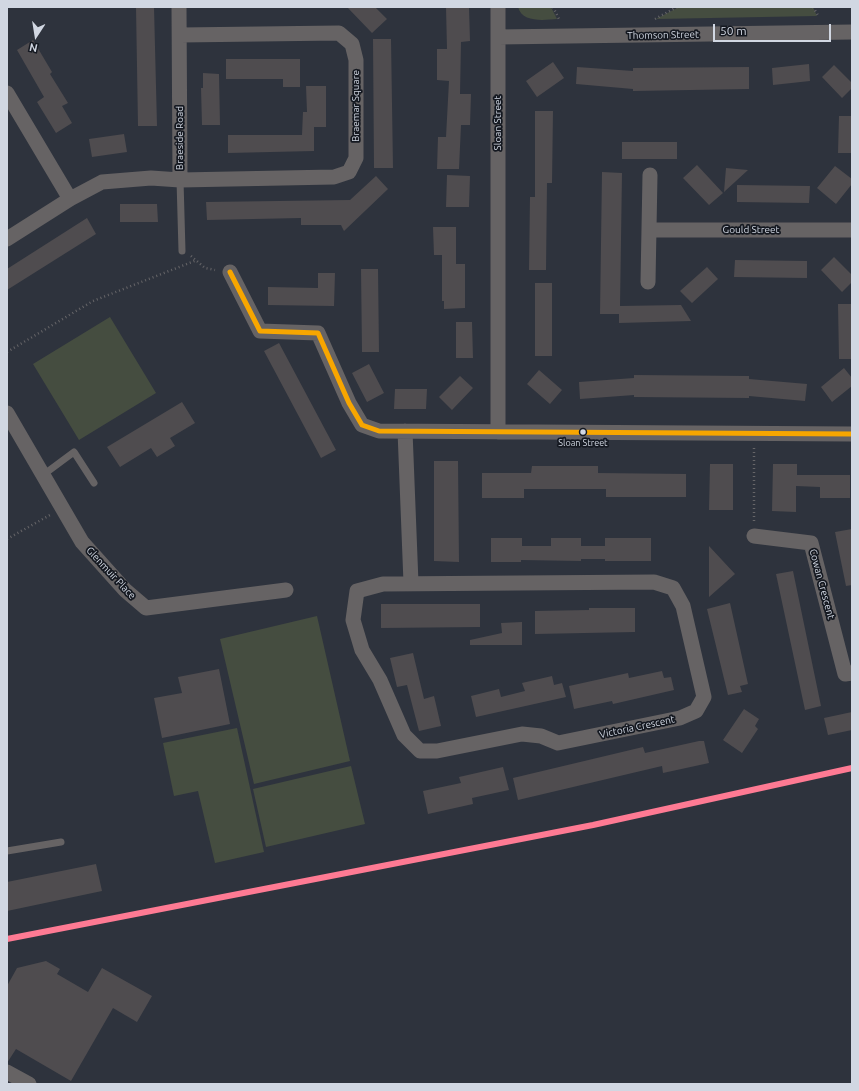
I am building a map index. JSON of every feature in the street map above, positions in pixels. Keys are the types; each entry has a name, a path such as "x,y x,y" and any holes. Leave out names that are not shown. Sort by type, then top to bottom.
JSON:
{"street":[{"name":"Braeside Road","path":"7,239 70,199 102,182 152,178 180,180 179,7"},
{"name":"Sloan Street","path":"498,7 498,432"},
{"name":"Thomson Street","path":"498,37 852,32"},
{"name":"Braemar Square","path":"180,35 339,33 352,44 356,60 356,158 349,172 334,177 180,180"},
{"path":"7,93 70,199"},
{"path":"648,282 650,175"},
{"name":"Gould Street","path":"650,230 852,230"},
{"path":"230,272 260,331 318,333 349,403 362,425 379,431 852,434"},
{"name":"Glenmuir Place","path":"7,413 82,542 125,590 146,608 286,590"},
{"path":"405,431 411,583"},
{"name":"Cowan Crescent","path":"754,536 811,543 845,674 852,673"},
{"name":"Victoria Crescent","path":"654,582 673,588 683,606 704,697 696,711 680,718 558,743 541,736 522,734 437,751 420,751 404,735 380,680 362,650 353,620 357,591 383,584 411,583 654,582"},
{"path":"7,1072 29,1084"}],"lane":[{"path":"180,180 182,251"},
{"path":"43,475 74,452 94,483"},
{"path":"7,851 61,842"}],"path":[{"path":"182,251 197,260 205,268 230,272"},
{"path":"7,352 93,301 197,260"},
{"path":"754,434 754,536"},
{"path":"7,540 62,509"}],"green space":[{"path":"518,7 551,7 557,19 540,20 529,18 520,12"},
{"path":"679,7 813,7 817,16 656,19"},
{"path":"110,317 156,393 79,440 33,364"},
{"path":"317,616 350,761 254,784 220,639"},
{"path":"237,728 264,852 215,863 198,791 174,796 163,743"},
{"path":"351,766 365,824 266,847 253,789"}],"building":[{"path":"136,7 154,7 157,126 138,126"},
{"path":"347,7 375,7 387,19 372,33"},
{"path":"446,7 469,7 470,41 461,42 460,94 471,94 470,125 461,125 459,169 437,169 438,137 446,137 449,81 437,80 437,49 447,49"},
{"path":"373,39 391,39 393,168 374,168"},
{"path":"33,40 52,72 50,74 68,103 62,106 72,123 56,133 37,102 44,97 17,50"},
{"path":"226,59 300,59 300,87 283,87 283,79 226,79"},
{"path":"553,62 564,78 537,97 526,81"},
{"path":"809,64 810,81 773,85 772,68"},
{"path":"834,65 852,83 852,88 842,98 822,77"},
{"path":"577,67 633,71 633,68 749,67 749,89 633,91 633,89 576,84"},
{"path":"203,73 219,74 220,125 202,125 201,88 203,88"},
{"path":"306,86 326,86 326,127 314,127 314,151 228,153 228,135 302,135 303,112 307,112"},
{"path":"535,111 553,111 552,183 547,183 546,270 529,270 530,197 535,197"},
{"path":"839,116 852,116 852,153 838,153"},
{"path":"124,134 127,152 92,157 89,139"},
{"path":"622,142 677,142 677,159 622,159"},
{"path":"697,165 723,193 709,205 683,178"},
{"path":"835,166 852,179 852,184 836,204 817,188"},
{"path":"726,168 748,170 724,192"},
{"path":"602,172 622,173 620,306 681,305 691,321 619,323 619,314 600,314"},
{"path":"447,175 470,176 469,207 446,207"},
{"path":"376,176 388,189 344,231 341,225 301,225 301,218 207,220 206,202 350,200"},
{"path":"737,185 810,186 809,203 737,202"},
{"path":"120,204 157,204 158,222 120,222"},
{"path":"87,218 96,234 7,290 7,269"},
{"path":"433,227 456,227 456,264 465,264 465,308 444,309 444,301 442,301 442,255 434,255"},
{"path":"834,257 852,275 852,282 842,292 821,270"},
{"path":"735,260 807,261 807,278 734,277"},
{"path":"707,267 718,279 692,303 680,291"},
{"path":"361,269 378,269 379,352 362,352"},
{"path":"318,273 335,273 334,306 268,305 268,287 318,288"},
{"path":"535,283 552,283 552,356 535,356"},
{"path":"838,304 852,304 852,359 839,359"},
{"path":"456,322 472,322 473,358 456,358"},
{"path":"279,343 336,450 321,458 264,351"},
{"path":"369,364 384,393 367,402 352,373"},
{"path":"844,368 852,378 852,386 832,402 821,387"},
{"path":"539,370 562,390 550,404 527,384"},
{"path":"634,375 749,376 749,379 807,384 805,401 749,396 749,398 634,397 634,395 580,399 579,382 634,378"},
{"path":"460,376 473,388 452,410 439,397"},
{"path":"395,389 427,389 426,409 394,409"},
{"path":"182,402 195,423 170,438 175,446 157,457 151,448 120,467 107,447"},
{"path":"434,461 458,461 459,562 434,561"},
{"path":"710,464 733,464 733,510 709,510"},
{"path":"773,464 797,464 797,475 850,475 850,498 820,498 820,487 796,486 796,512 772,511"},
{"path":"532,466 598,466 598,473 686,474 686,497 606,497 606,489 524,489 524,498 482,498 482,473 531,473"},
{"path":"852,529 852,585 846,586 835,532"},
{"path":"491,538 522,538 522,546 551,546 551,538 581,538 581,546 605,546 605,538 651,538 651,561 605,561 605,559 581,559 581,561 521,560 521,562 491,562"},
{"path":"709,546 735,574 709,597"},
{"path":"793,571 821,706 805,710 776,574"},
{"path":"730,603 748,684 740,686 742,692 728,695 707,609"},
{"path":"381,604 480,604 480,627 381,628"},
{"path":"589,608 635,608 635,632 535,634 535,611 589,610"},
{"path":"522,622 522,645 470,645 470,640 502,633 501,623"},
{"path":"413,653 424,699 434,696 441,726 419,731 407,685 397,687 390,658"},
{"path":"219,669 230,724 162,738 154,698 182,693 178,677"},
{"path":"662,671 664,678 671,677 674,690 613,704 612,701 574,709 569,686 628,673 629,678"},
{"path":"552,676 554,685 562,683 566,697 476,717 471,696 499,689 501,697 525,691 522,683"},
{"path":"744,709 759,719 755,726 758,729 742,753 723,740"},
{"path":"852,712 852,730 828,735 824,718"},
{"path":"704,741 709,763 663,773 662,766 518,800 513,778 643,747 645,753"},
{"path":"503,767 509,790 472,798 473,804 428,814 423,791 461,783 459,777"},
{"path":"96,864 102,891 7,911 7,882"},
{"path":"46,961 60,969 57,974 88,992 102,968 152,996 137,1022 113,1008 71,1081 16,1049 7,1063 7,986 17,968"}],"transit line":[{"path":"230,272 260,331 318,333 349,403 362,425 379,431 852,434"},
{"path":"7,939 593,825 852,768"}],"place":[{"name":"Sloan Street","path":"583,432"}]}
